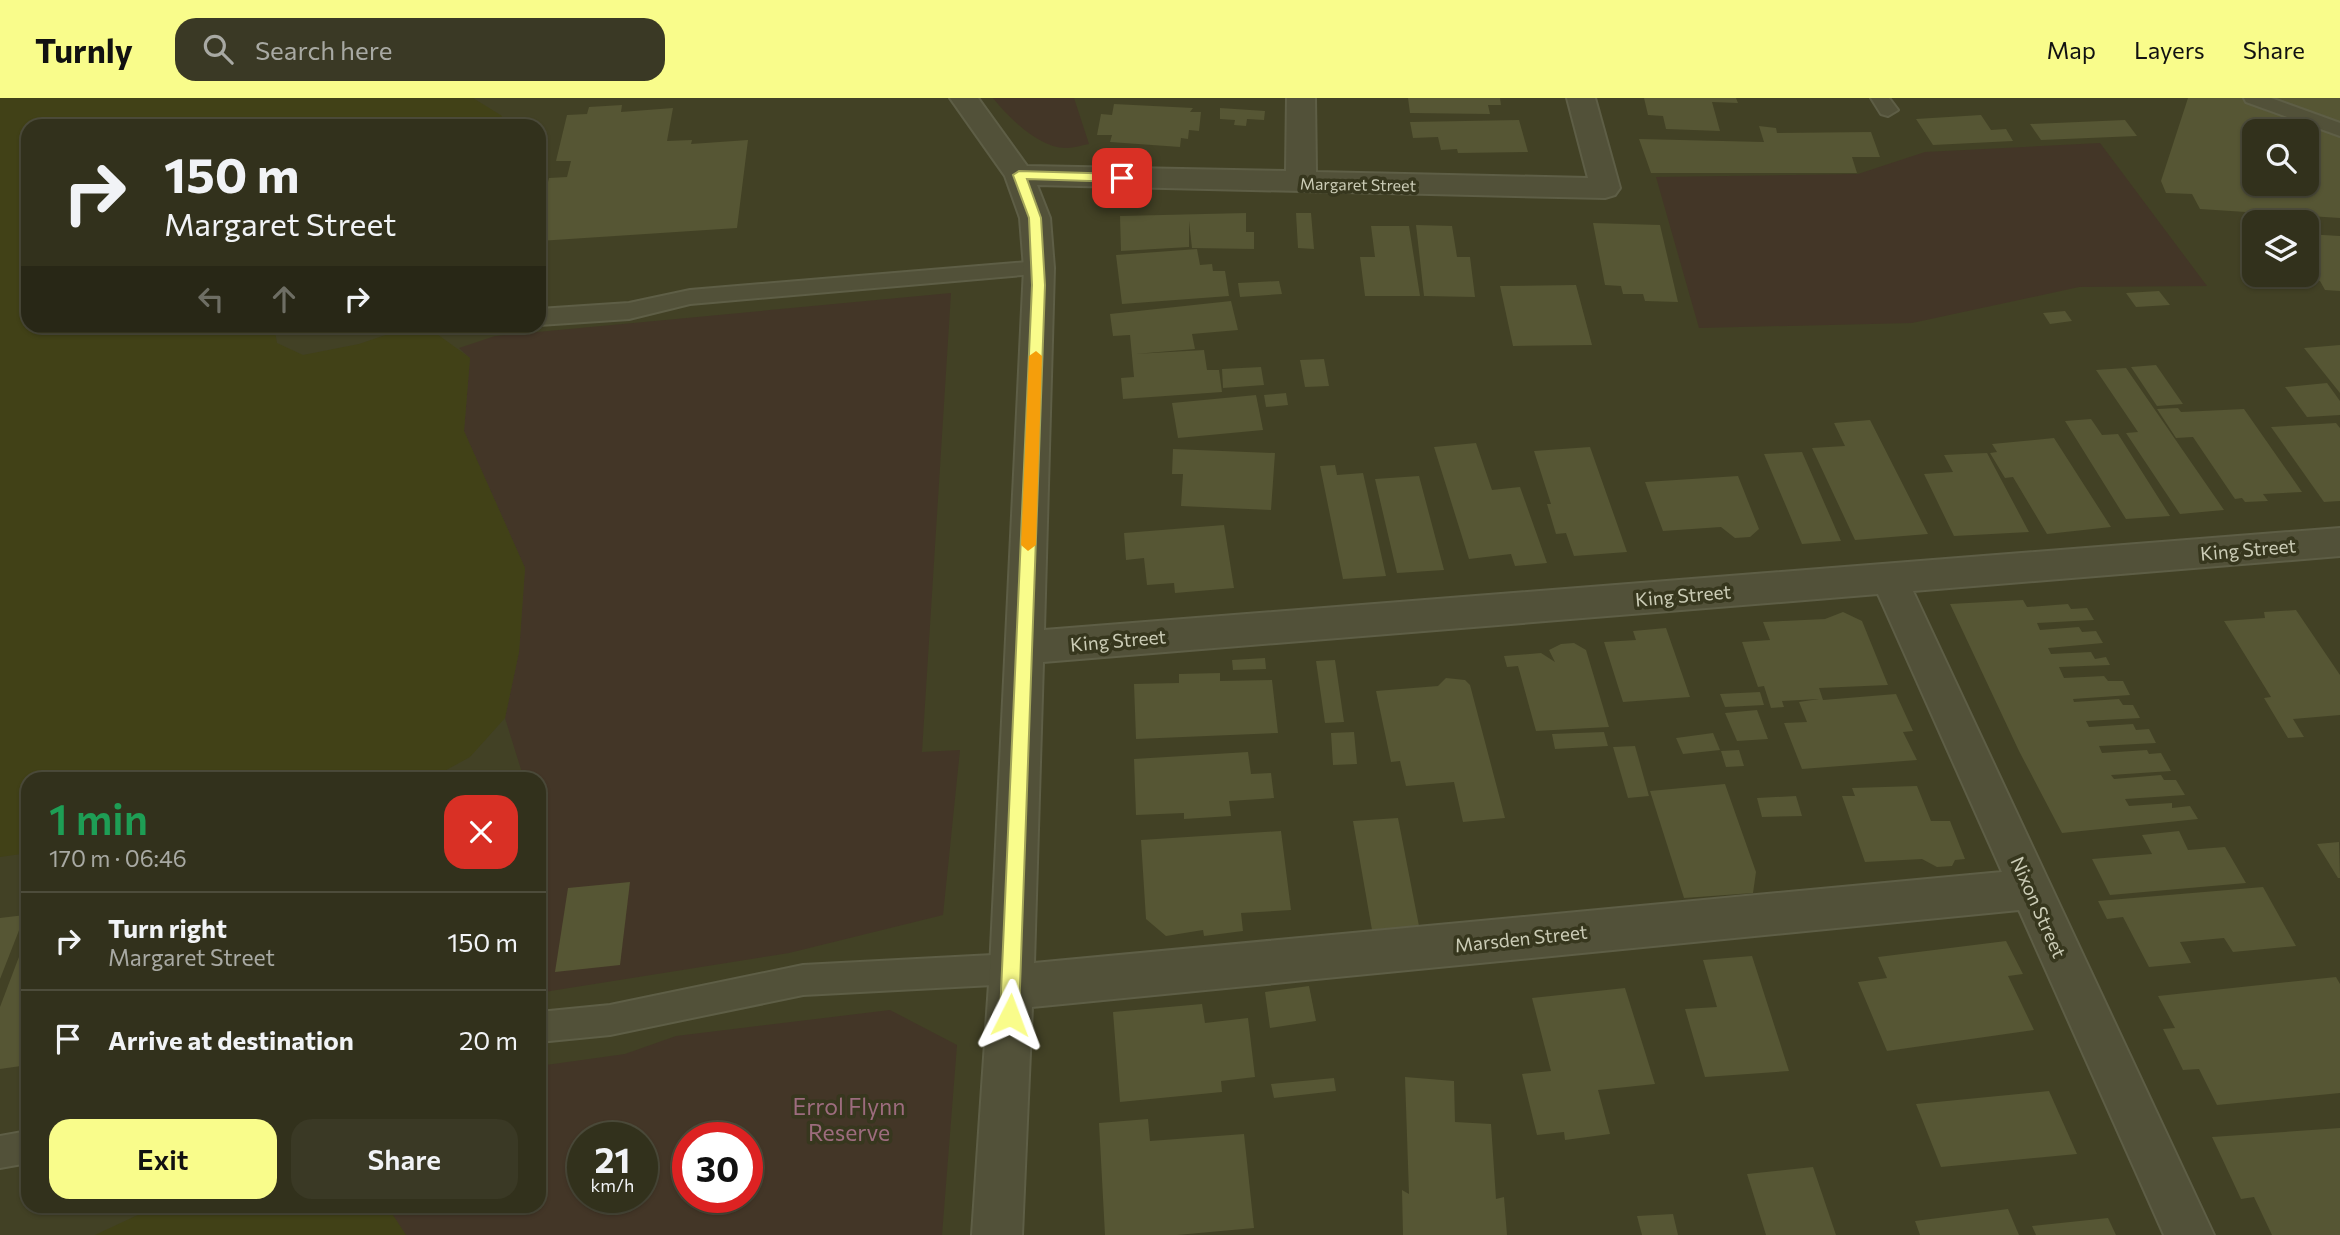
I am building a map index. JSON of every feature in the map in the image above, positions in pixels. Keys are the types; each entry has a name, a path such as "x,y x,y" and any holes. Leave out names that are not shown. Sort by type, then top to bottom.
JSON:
{"street":[{"path":"964,98 1019,175 1035,218 1039,268 1012,978 997,1235"},
{"path":"1301,98 1301,183"},
{"name":"Margaret Street","path":"1019,175 1605,188 1581,98"},
{"name":"King Street","path":"1026,647 2340,541"},
{"name":"Nixon Street","path":"1889,578 2189,1235"},
{"name":"Marsden Street","path":"1012,978 2031,889"}],"lane":[{"path":"2253,98 2340,130"},
{"path":"546,317 629,311 690,297 1039,268"},
{"path":"546,1026 610,1020 803,980 1012,978"},
{"path":"0,1152 21,1148"}],"green space":[{"path":"993,98 1074,98 1089,144 1067,148 1046,143 1016,122"},
{"path":"2100,143 2207,286 2079,287 1912,323 1699,328 1656,177 1858,174 1925,152"},
{"path":"951,293 922,752 960,750 943,915 789,953 546,992 546,772 522,772 505,718 519,652 525,568 464,431 470,358 459,348 495,336"},
{"name":"Errol Flynn Reserve","path":"890,1010 957,1045 942,1235 406,1235 392,1213 546,1213 546,1065 625,1054 676,1036"}],"shaded area":[{"path":"0,98 473,98 502,116 500,119 21,119 21,333 275,333 277,343 303,355 359,344 391,333 437,334 470,358 464,431 525,568 519,652 505,718 470,757 443,772 21,772 21,854 0,857"},
{"path":"142,1213 392,1213 406,1235 95,1235"}],"building":[{"path":"1408,98 1500,98 1501,105 1488,105 1490,114 1410,113"},
{"path":"1644,98 1736,98 1738,103 1712,102 1720,131 1666,129 1663,116 1648,115"},
{"path":"2188,98 2340,98 2340,218 2319,217 2319,210 2242,212 2200,209 2192,194 2166,193 2161,181"},
{"path":"1114,104 1193,108 1190,112 1201,112 1199,131 1189,130 1188,139 1181,138 1180,147 1110,142 1112,135 1097,135 1101,114 1112,115"},
{"path":"622,105 621,112 673,108 667,141 692,140 691,144 748,140 737,228 546,241 546,190 549,178 567,177 571,161 556,161 567,115 587,114 589,107"},
{"path":"1220,108 1265,111 1264,120 1247,119 1246,126 1234,125 1235,120 1220,119"},
{"path":"1981,115 1991,130 2006,129 2013,141 1933,145 1916,119"},
{"path":"1519,120 1528,152 1458,153 1457,149 1441,150 1438,137 1413,138 1410,122"},
{"path":"2125,120 2137,136 2041,140 2030,124"},
{"path":"1759,126 1776,128 1777,133 1871,132 1880,157 1852,157 1857,173 1651,173 1639,139 1764,142"},
{"path":"1246,213 1246,232 1254,232 1254,249 1192,248 1189,221 1189,247 1121,251 1120,216"},
{"path":"1296,213 1311,213 1314,249 1298,248"},
{"path":"1593,223 1660,225 1678,302 1645,301 1643,294 1623,294 1621,286 1605,285"},
{"path":"1416,225 1452,226 1457,257 1470,257 1475,297 1424,296"},
{"path":"1371,226 1409,226 1420,296 1365,296 1360,257 1375,257"},
{"path":"2319,235 2340,236 2340,291 2325,290 2320,281"},
{"path":"1197,249 1200,265 1212,264 1213,271 1225,271 1229,296 1122,304 1116,255"},
{"path":"1279,281 1282,294 1240,297 1238,283"},
{"path":"1576,285 1592,345 1513,346 1500,286"},
{"path":"2159,291 2170,305 2136,307 2126,293"},
{"path":"1231,301 1238,330 1192,334 1195,349 1135,354 1204,350 1207,370 1219,370 1222,392 1123,399 1121,378 1134,377 1130,335 1113,336 1110,314"},
{"path":"2065,311 2072,321 2050,324 2043,313"},
{"path":"2340,345 2340,393 2304,348"},
{"path":"1324,359 1329,386 1305,387 1300,360"},
{"path":"2156,365 2183,404 2157,406 2131,367"},
{"path":"1261,367 1264,385 1223,388 1222,369"},
{"path":"2126,368 2224,510 2180,514 2126,433 2138,432 2096,370"},
{"path":"2327,383 2340,401 2340,415 2307,417 2285,387"},
{"path":"1286,393 1288,405 1266,407 1264,395"},
{"path":"1256,395 1263,430 1178,438 1172,403"},
{"path":"2178,408 2181,412 2244,409 2302,492 2263,494 2268,501 2245,502 2242,498 2235,499 2193,437 2176,438 2157,409"},
{"path":"2091,419 2102,435 2118,434 2170,516 2126,519 2065,421"},
{"path":"1870,420 1928,534 1855,540 1812,448 1845,446 1834,423"},
{"path":"2336,423 2340,428 2340,501 2324,502 2271,427"},
{"path":"2054,438 2111,527 2047,534 2013,477 2005,478 1990,453 1997,452 1992,444"},
{"path":"1476,443 1492,490 1520,487 1547,563 1515,566 1511,554 1469,559 1434,447"},
{"path":"1590,447 1627,552 1574,556 1566,533 1556,534 1547,504 1551,504 1534,451"},
{"path":"1173,449 1275,453 1271,510 1181,506 1183,474 1172,474"},
{"path":"1802,452 1841,541 1802,544 1764,454"},
{"path":"1987,453 2029,532 1954,536 1924,474 1953,472 1944,455"},
{"path":"1335,465 1337,475 1363,473 1386,576 1343,579 1320,466"},
{"path":"1419,476 1444,570 1397,573 1375,479"},
{"path":"1738,476 1759,529 1750,537 1735,538 1721,527 1663,531 1645,482"},
{"path":"1224,525 1234,588 1175,593 1174,583 1147,585 1144,558 1126,560 1124,533"},
{"path":"2023,600 2027,607 2068,604 2071,609 2087,608 2094,620 2037,623 2040,630 2079,627 2082,632 2096,631 2103,643 2048,648 2051,654 2091,652 2095,659 2106,657 2110,665 2059,667 2064,678 2104,676 2108,681 2123,681 2130,695 2073,699 2074,702 2119,699 2123,705 2133,705 2140,718 2086,721 2089,727 2133,724 2136,730 2149,729 2156,743 2099,746 2102,753 2147,750 2149,754 2161,753 2171,771 2111,775 2114,779 2161,775 2164,780 2176,780 2185,795 2125,799 2129,806 2172,803 2172,808 2190,806 2198,819 2062,833 2019,751 1950,604"},
{"path":"2296,610 2340,675 2340,715 2293,719 2304,737 2288,738 2264,698 2271,697 2224,621 2265,618 2264,612"},
{"path":"1843,612 1862,621 1888,685 1819,688 1823,700 1896,694 1913,731 1903,732 1917,760 1802,769 1784,723 1807,722 1799,702 1819,699 1782,701 1784,707 1771,708 1764,686 1758,687 1742,642 1770,640 1763,622 1825,619"},
{"path":"1666,628 1690,697 1623,702 1604,642 1636,640 1633,631"},
{"path":"1574,643 1586,650 1609,727 1536,731 1518,666 1507,667 1504,656 1541,653 1555,662 1549,650 1561,644"},
{"path":"1265,658 1266,669 1233,670 1232,660"},
{"path":"1335,660 1344,722 1325,723 1316,661"},
{"path":"1220,673 1220,681 1272,680 1278,733 1136,739 1134,684 1179,683 1179,674"},
{"path":"1446,678 1465,680 1470,685 1505,818 1463,822 1454,782 1406,786 1400,761 1391,762 1376,691 1438,686"},
{"path":"1760,692 1764,705 1725,707 1720,694"},
{"path":"1757,710 1768,739 1737,741 1725,713"},
{"path":"1354,732 1357,764 1333,765 1331,733"},
{"path":"1604,732 1608,746 1555,749 1552,734"},
{"path":"1713,733 1720,750 1683,754 1676,738"},
{"path":"1635,746 1649,796 1628,798 1613,747"},
{"path":"1739,750 1744,766 1726,767 1721,751"},
{"path":"1248,752 1251,774 1271,773 1274,798 1229,801 1231,816 1184,819 1184,813 1136,815 1134,759"},
{"path":"1725,784 1756,872 1753,893 1684,898 1650,791"},
{"path":"1917,786 1931,821 1950,821 1965,859 1955,860 1952,866 1937,867 1922,859 1865,862 1842,796 1855,796 1852,788"},
{"path":"1796,796 1802,816 1762,817 1757,798"},
{"path":"1398,818 1419,926 1372,930 1353,821"},
{"path":"1281,831 1291,910 1241,913 1243,931 1204,936 1203,930 1166,936 1146,919 1141,840"},
{"path":"2179,831 2188,850 2225,847 2246,883 2110,895 2092,859 2152,854 2142,835"},
{"path":"2339,842 2340,878 2338,878 2317,844"},
{"path":"630,882 620,965 555,972 568,888"},
{"path":"2263,887 2296,946 2233,952 2224,938 2180,942 2191,963 2149,967 2123,917 2107,919 2098,901"},
{"path":"21,915 21,925 0,979 0,918"},
{"path":"2006,941 2023,974 2008,976 2034,1030 1887,1051 1858,982 1887,978 1878,957"},
{"path":"21,952 21,1066 0,1069 0,1007"},
{"path":"1752,956 1789,1071 1705,1077 1685,1009 1717,1007 1703,960"},
{"path":"2336,977 2340,984 2340,1093 2217,1105 2199,1069 2183,1070 2163,1029 2175,1028 2158,996"},
{"path":"1309,986 1316,1021 1270,1028 1265,992"},
{"path":"1625,988 1655,1084 1598,1090 1610,1134 1565,1140 1564,1132 1537,1135 1522,1074 1551,1071 1532,998"},
{"path":"1202,1004 1205,1023 1248,1018 1255,1077 1221,1081 1222,1092 1120,1102 1113,1012"},
{"path":"1405,1077 1454,1081 1455,1122 1491,1124 1496,1199 1504,1197 1507,1235 1403,1235 1402,1190 1409,1194"},
{"path":"1334,1078 1336,1091 1274,1098 1271,1084"},
{"path":"2049,1091 2077,1154 1941,1167 1916,1104"},
{"path":"1148,1119 1150,1141 1244,1134 1254,1228 1177,1235 1105,1235 1099,1123"},
{"path":"2340,1128 2340,1235 2272,1235 2254,1197 2241,1199 2212,1137"},
{"path":"1813,1167 1836,1235 1766,1235 1747,1174"},
{"path":"2008,1209 2019,1235 1920,1235 1915,1221"},
{"path":"1673,1214 1678,1235 1642,1235 1637,1216"},
{"path":"2108,1218 2116,1235 2036,1235 2032,1226"}],"slow traffic":[{"path":"1028,545 1036,356"}],"route":[{"path":"1010,1015 1039,285 1035,218 1019,175 1122,178"}]}
